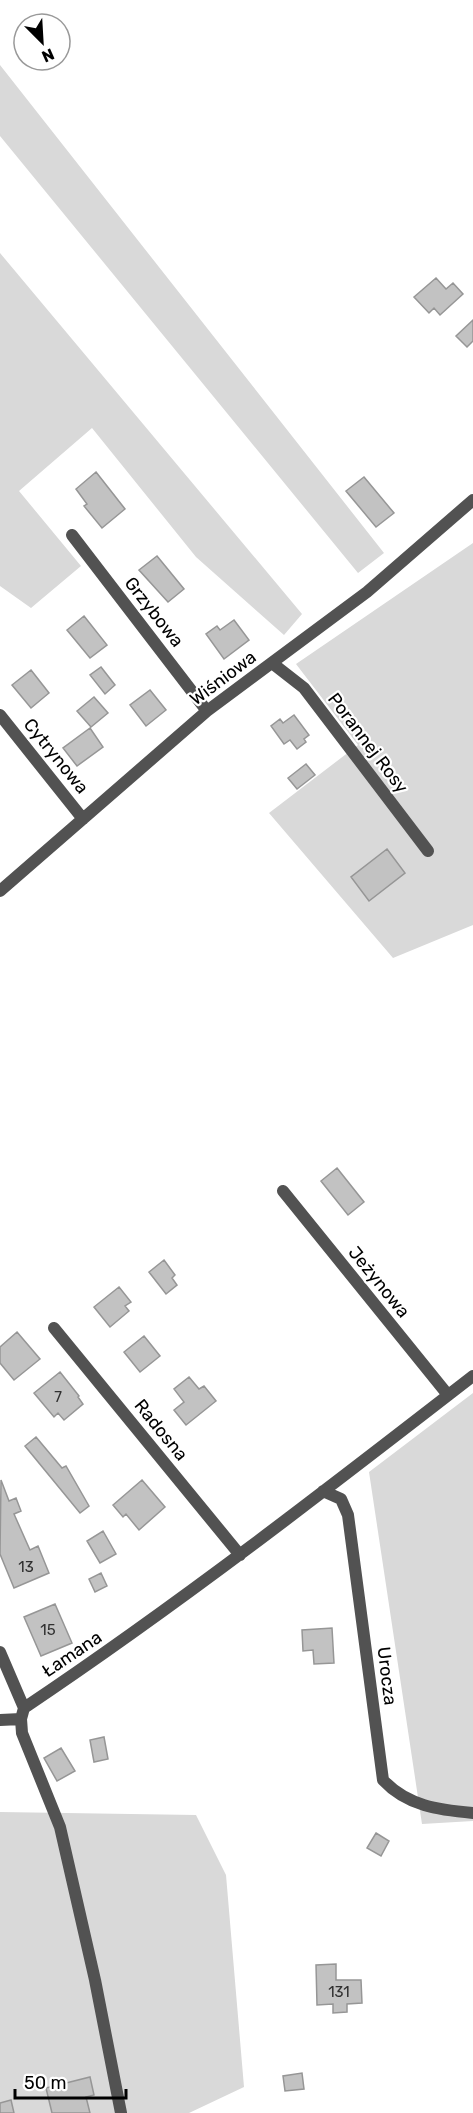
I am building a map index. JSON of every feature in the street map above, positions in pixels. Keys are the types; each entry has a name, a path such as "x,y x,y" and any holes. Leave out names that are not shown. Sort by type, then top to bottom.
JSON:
{"street":[{"name":"Wiśniowa","path":"0,891 207,711 367,592 473,500"},
{"name":"Grzybowa","path":"72,535 207,711"},
{"name":"Porannej Rosy","path":"272,663 304,688 428,851"},
{"name":"Cytrynowa","path":"0,715 83,819"},
{"name":"Jeżynowa","path":"283,1191 447,1395"},
{"name":"Radosna","path":"54,1328 240,1555"},
{"name":"Łamana","path":"23,1713 240,1555 473,1376"},
{"name":"Urocza","path":"323,1491 341,1498 348,1515 383,1780 395,1793 437,1810 473,1813"},
{"path":"0,1652 23,1713 22,1733 27,1748 60,1827 95,1980 121,2113"},
{"path":"0,1720 23,1713"}],"shaded area":[{"path":"0,65 384,553 358,573 0,136"},
{"path":"0,253 302,614 284,635 196,557 92,428 19,491 81,566 31,608 0,586"},
{"path":"473,543 473,925 393,958 269,813 358,745 296,664"},
{"path":"473,1393 473,1821 422,1824 369,1472"},
{"path":"0,1812 196,1815 226,1875 244,2087 189,2113 0,2113"}],"building":[{"path":"436,278 446,289 453,283 463,294 440,315 434,308 429,313 414,297"},
{"path":"473,320 473,341 467,347 456,336"},
{"path":"96,472 125,509 102,528 84,506 87,504 76,489"},
{"path":"364,477 394,513 376,527 346,491"},
{"path":"157,556 184,589 168,602 139,570"},
{"path":"84,616 107,645 90,658 67,630"},
{"path":"234,620 249,640 224,659 206,634 217,626 220,630"},
{"path":"101,667 115,685 105,694 90,675"},
{"path":"31,670 49,693 31,708 12,685"},
{"path":"150,690 166,710 146,726 130,705"},
{"path":"94,697 108,713 91,727 77,711"},
{"path":"294,715 309,735 304,739 306,742 297,749 290,740 284,744 271,726 280,719 283,723"},
{"path":"90,728 103,747 77,766 63,748"},
{"path":"306,764 315,775 297,789 288,778"},
{"path":"387,849 405,873 369,901 351,877"},
{"path":"337,1168 364,1202 348,1215 321,1181"},
{"path":"164,1260 175,1275 172,1278 177,1285 166,1294 149,1272"},
{"path":"119,1287 131,1302 125,1306 129,1311 110,1327 94,1307"},
{"path":"17,1332 40,1359 14,1380 0,1363 0,1347"},
{"path":"144,1336 160,1356 140,1372 124,1352"},
{"path":"60,1372 83,1404 64,1420 58,1413 54,1417 34,1393"},
{"path":"189,1377 199,1389 204,1386 216,1401 186,1425 174,1410 184,1402 174,1389"},
{"path":"36,1437 62,1468 66,1466 89,1506 80,1513 25,1446"},
{"path":"1,1480 9,1501 16,1498 21,1511 14,1514 30,1550 38,1546 49,1573 14,1588 0,1554"},
{"path":"142,1480 165,1507 139,1530 126,1514 123,1517 113,1505"},
{"path":"103,1531 116,1554 100,1563 87,1541"},
{"path":"101,1573 107,1586 95,1592 89,1579"},
{"path":"55,1604 72,1643 41,1656 24,1617"},
{"path":"332,1628 334,1663 314,1664 313,1650 303,1651 302,1630"},
{"path":"104,1737 108,1759 94,1762 90,1740"},
{"path":"61,1748 75,1771 57,1781 44,1758"},
{"path":"376,1833 389,1841 381,1856 367,1848"},
{"path":"336,1964 336,1980 361,1980 362,2003 347,2004 347,2012 333,2013 333,2004 317,2005 316,1965"},
{"path":"302,2073 304,2089 285,2091 283,2076"},
{"path":"90,2077 94,2095 86,2097 90,2113 52,2113 46,2088"},
{"path":"11,2100 14,2113 0,2113 0,2103"}]}
